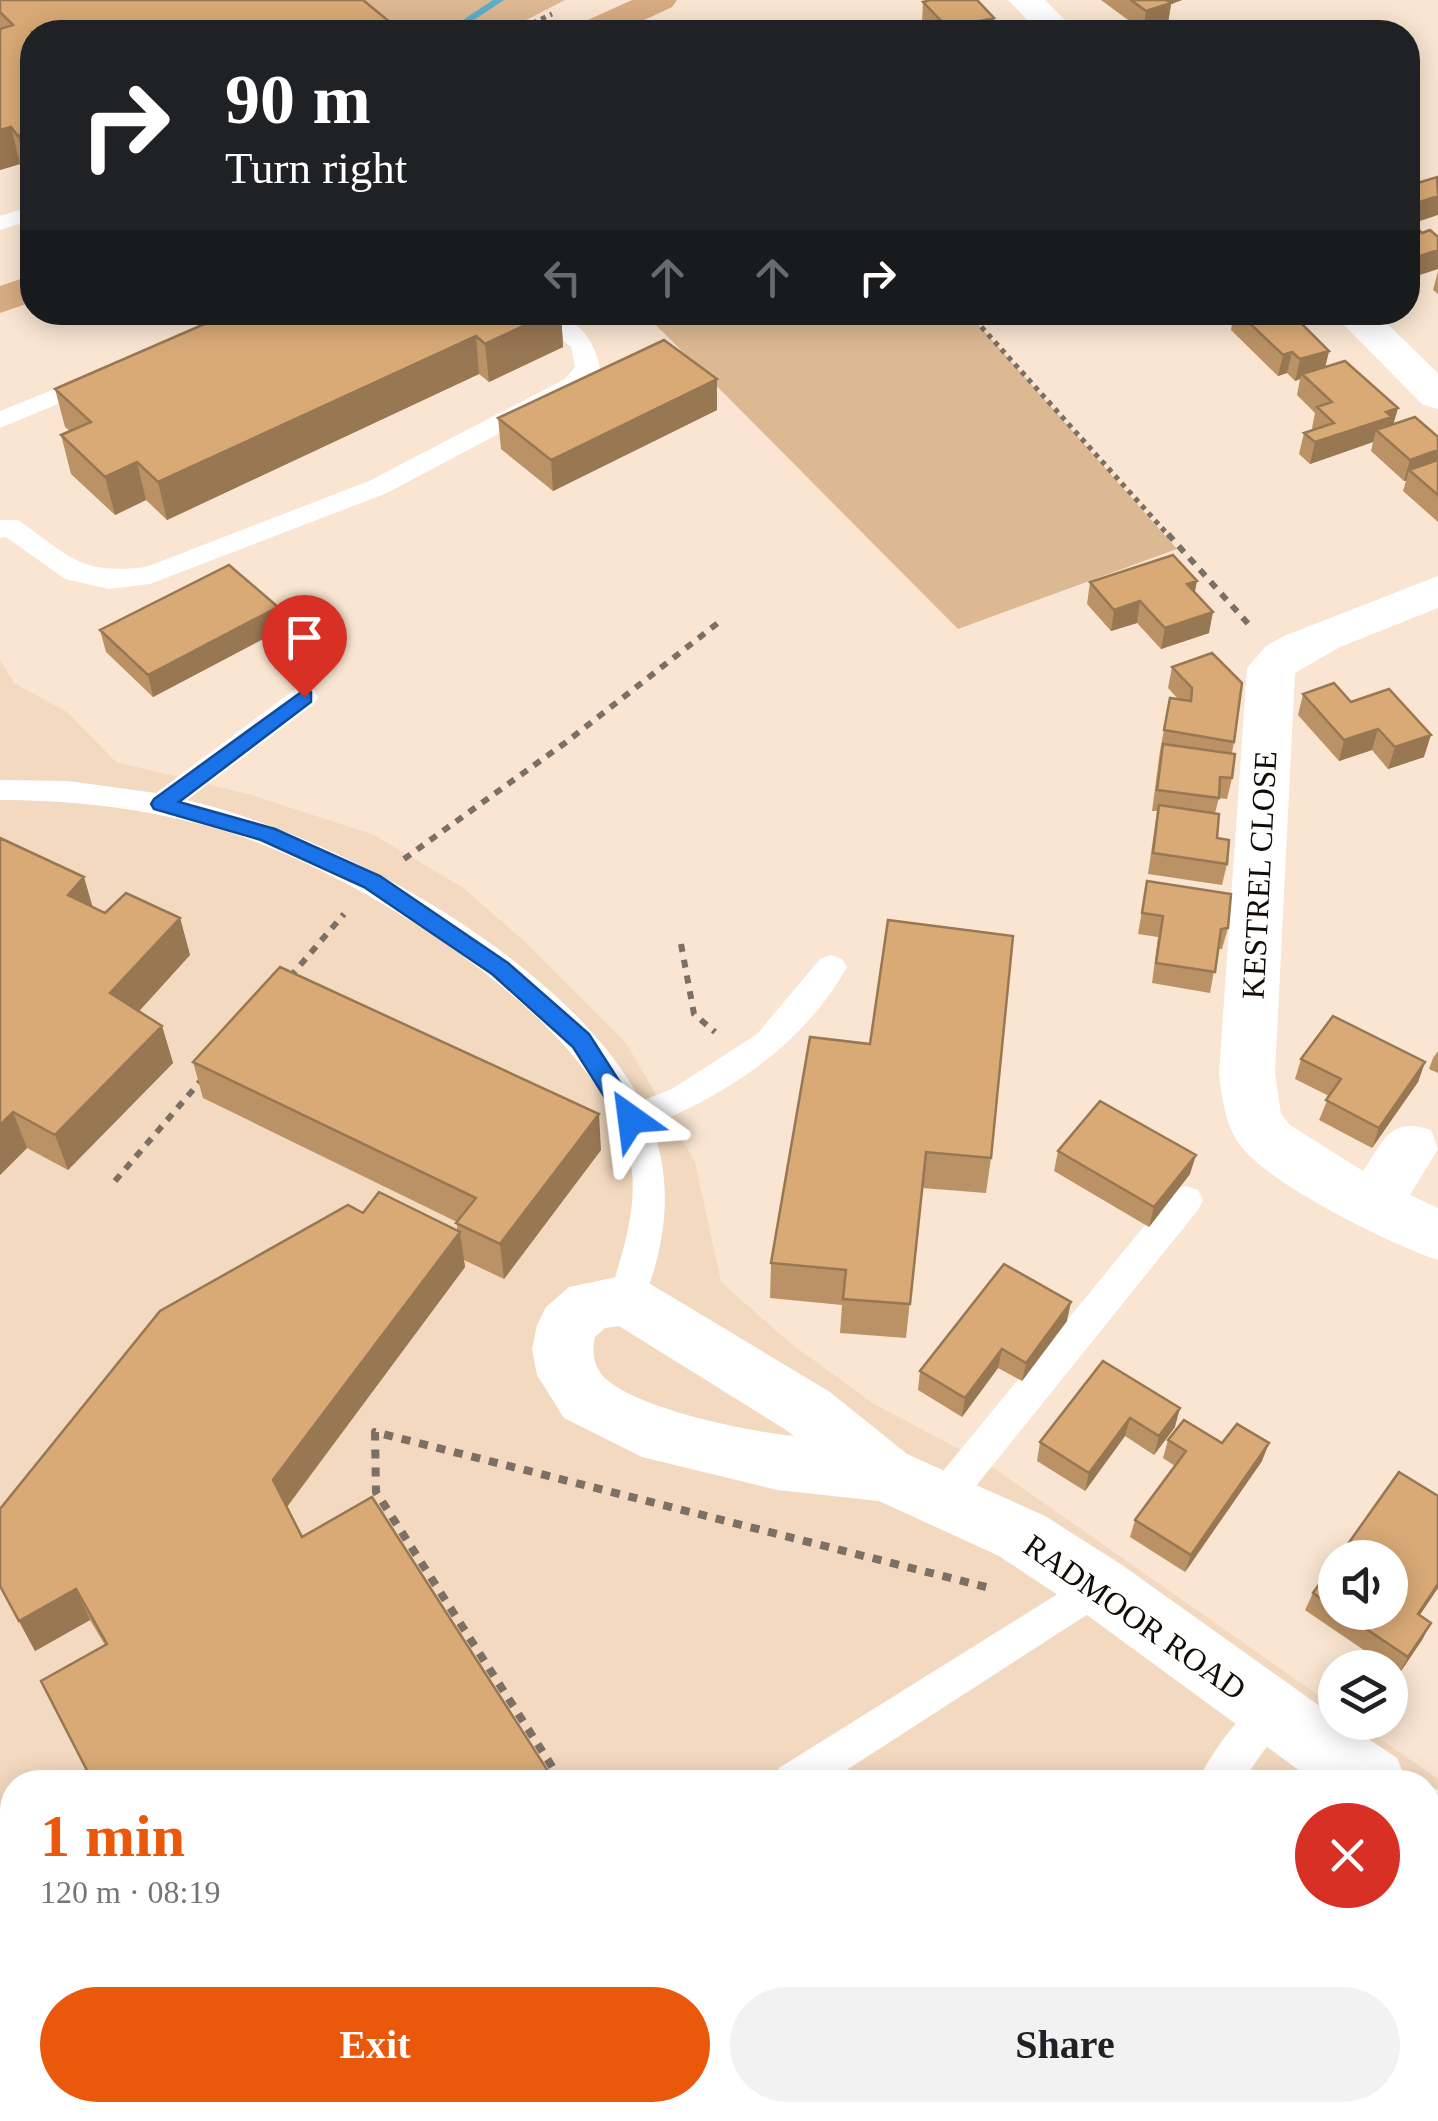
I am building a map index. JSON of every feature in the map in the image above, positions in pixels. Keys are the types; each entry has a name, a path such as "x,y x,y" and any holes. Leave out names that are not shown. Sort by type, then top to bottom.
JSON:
{"main road":[{"path":"617,20 657,1"}],"street":[{"path":"1025,0 1046,20"},
{"path":"1364,325 1438,396"},
{"path":"1280,657 1438,591"},
{"name":"KESTREL CLOSE","path":"1280,657 1271,668 1247,1074 1250,1103 1258,1128 1290,1158 1438,1236"},
{"path":"1375,1200 1411,1146"},
{"name":"RADMOOR ROAD","path":"913,1487 776,1462 642,1430 586,1399 567,1375 562,1349 568,1324 590,1305 626,1300 808,1411 913,1487 1022,1536 1076,1600 1270,1713 1355,1770"}],"lane":[{"path":"3,524 75,573 108,580 150,575 378,487 574,384 588,368 583,344 558,325"},
{"path":"0,420 126,366"},
{"path":"162,804 304,697"},
{"path":"0,790 64,788 162,804 268,835 372,882 500,968 581,1040 631,1119 646,1152 648,1210 626,1300"},
{"path":"631,1119 684,1098 768,1043 832,967"},
{"path":"913,1487 1186,1200"},
{"path":"812,1770 1076,1600"},
{"path":"1227,1770 1270,1713"}],"path":[{"path":"539,20 559,10"},
{"path":"979,325 1177,549 1280,657"},
{"path":"681,944 694,1014 745,1058"},
{"path":"554,1770 376,1492 375,1432 1014,1594 1076,1600"}],"shaded area":[{"path":"326,0 565,0 526,20 350,20"},
{"path":"656,325 979,325 1177,549 958,629"},
{"path":"0,660 14,683 67,712 116,762 252,795 374,835 462,887 523,940 626,1043 695,1162 721,1282 790,1343 874,1404 991,1466 1318,1695 1318,1740 1382,1740 1425,1770 0,1770"}],"building":[{"path":"0,0 363,0 387,20 20,20 18,136 11,127 0,130 0,29 13,25 0,12"},
{"path":"977,0 994,18 940,20 923,2"},
{"path":"1131,0 1166,0 1171,3 1146,11"},
{"path":"1437,177 1438,196 1420,202 1420,182"},
{"path":"1430,230 1438,237 1438,250 1420,256 1420,231"},
{"path":"202,325 525,325 485,344 476,336 158,482 137,462 105,477 61,435 91,422 55,389"},
{"path":"1252,325 1303,325 1329,351 1300,359 1292,352 1283,355"},
{"path":"664,340 717,379 551,460 498,418"},
{"path":"1345,361 1398,408 1386,412 1392,417 1315,442 1304,433 1334,423 1317,407 1332,402 1302,374"},
{"path":"1415,417 1438,437 1438,450 1410,460 1376,430"},
{"path":"1438,460 1438,495 1409,470"},
{"path":"1173,555 1197,581 1187,584 1213,612 1165,628 1140,601 1114,610 1090,582"},
{"path":"229,565 278,607 148,675 100,630"},
{"path":"1212,653 1242,683 1234,742 1164,730 1170,698 1191,701 1192,688 1172,667"},
{"path":"1334,683 1351,702 1389,689 1431,735 1395,747 1378,729 1344,740 1303,694"},
{"path":"1163,744 1235,754 1232,778 1220,777 1219,798 1157,790"},
{"path":"1159,805 1219,814 1217,838 1229,840 1227,864 1153,853"},
{"path":"0,838 84,877 68,895 105,913 126,893 180,918 110,993 162,1026 55,1135 13,1112 0,1125"},
{"path":"1147,881 1231,894 1228,928 1221,929 1215,972 1156,963 1163,916 1142,913"},
{"path":"888,920 1013,936 991,1158 926,1152 910,1304 843,1299 846,1270 771,1263 810,1037 870,1044"},
{"path":"280,967 599,1114 500,1244 456,1223 476,1198 193,1062"},
{"path":"1333,1016 1425,1062 1379,1128 1326,1100 1341,1079 1301,1059"},
{"path":"1100,1101 1196,1155 1154,1207 1058,1151"},
{"path":"379,1192 460,1232 273,1480 302,1537 372,1497 547,1770 87,1770 41,1681 107,1644 76,1589 19,1621 0,1586 0,1509 160,1311 348,1205 363,1213"},
{"path":"1004,1264 1071,1302 1026,1363 1002,1349 965,1398 920,1371"},
{"path":"1103,1361 1180,1408 1159,1436 1130,1418 1089,1473 1040,1442"},
{"path":"1184,1420 1222,1443 1237,1424 1269,1443 1191,1555 1135,1520 1186,1451 1168,1440"},
{"path":"1399,1472 1438,1496 1438,1584 1418,1614 1431,1623 1408,1657 1408,1650 1398,1650 1368,1630 1408,1630 1408,1540 1351,1540"}],"waterway":[{"path":"468,20 499,0"}],"route":[{"path":"304,697 162,804 268,835 372,882 500,968 581,1040 631,1119"}]}
